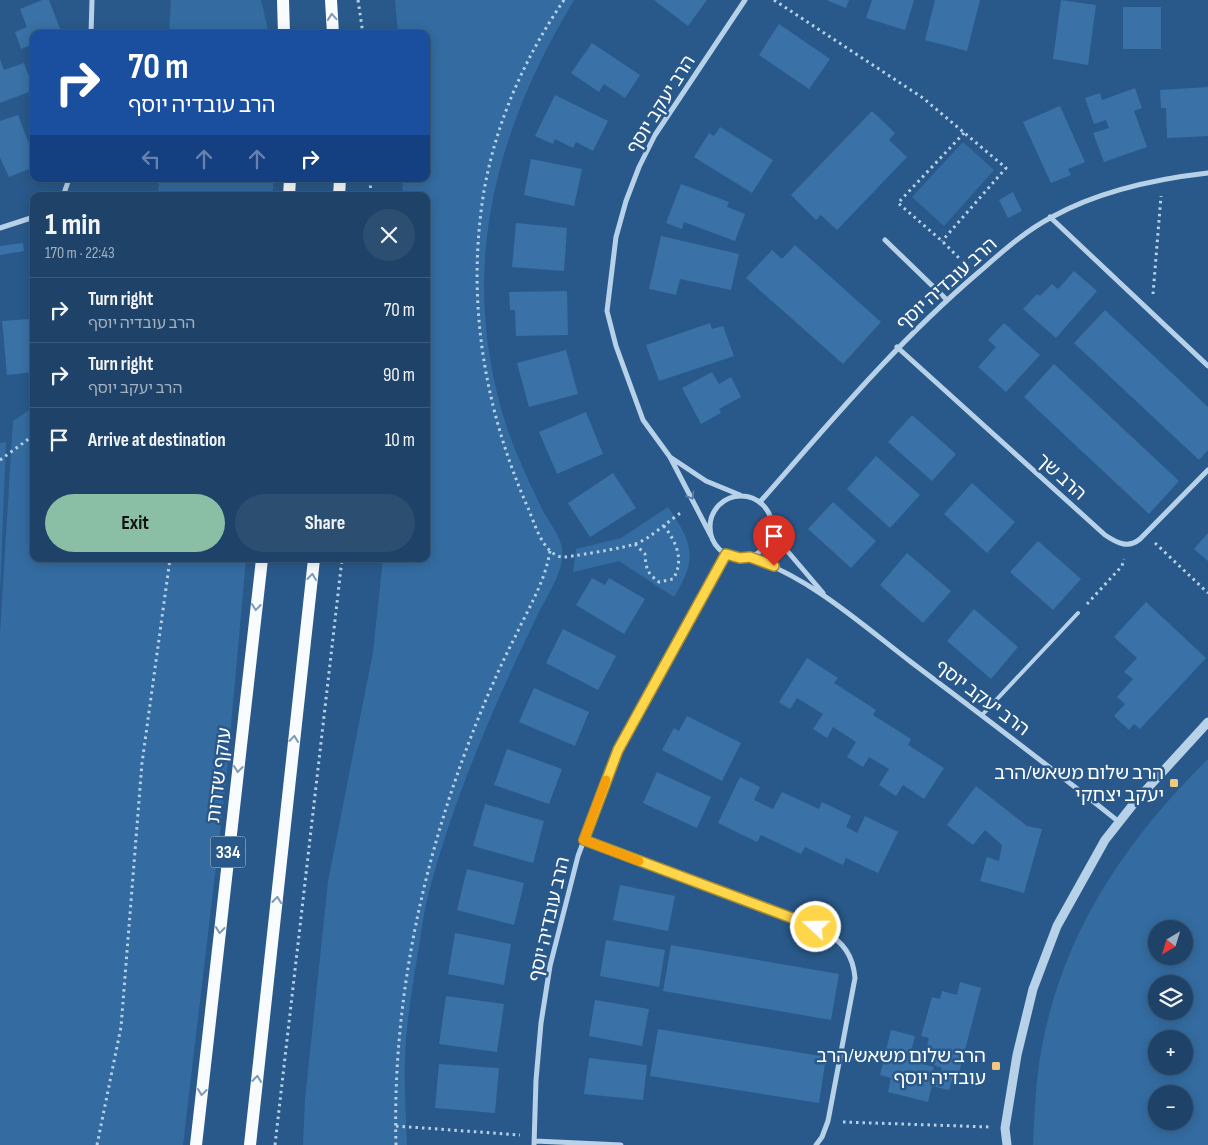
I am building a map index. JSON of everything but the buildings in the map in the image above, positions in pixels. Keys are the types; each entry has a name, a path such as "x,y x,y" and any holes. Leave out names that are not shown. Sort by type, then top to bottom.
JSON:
{"main road":[{"path":"283,0 284,30"},
{"path":"331,0 334,30"},
{"name":"עוקף שדרות","path":"196,1145 262,562"},
{"path":"250,1145 314,562"}],"street":[{"path":"91,30 92,0"},
{"name":"הרב יעקב יוסף","path":"710,536 695,502 670,457 643,420 616,346 607,310 616,237 638,167 655,136 745,0"},
{"name":"הרב עובדיה יוסף","path":"760,502 898,347 946,299 1009,246 1050,217 1084,201 1142,184 1208,173"},
{"path":"1050,217 1208,366"},
{"path":"0,228 30,218"},
{"path":"885,240 946,299"},
{"name":"הרב שך","path":"898,347 1105,535 1120,544 1130,545"},
{"name":"הרב יעקב יוסף","path":"670,457 706,481 742,496"},
{"path":"1130,545 1146,534 1208,470"},
{"path":"742,496 760,502 771,518 772,533 762,550 750,557 740,558 726,554 718,548 710,536 710,521 716,508 728,498 742,496"},
{"name":"הרב יעקב יוסף","path":"772,533 826,598"},
{"name":"הרב עובדיה יוסף","path":"535,1141 538,1061 550,966 563,910 584,840 618,750 726,554"},
{"name":"הרב יעקב יוסף","path":"750,557 781,569 826,598 982,715 1119,822"},
{"path":"1007,1145 1005,1128 1017,1055 1032,989 1057,925 1091,862 1119,822 1208,722"},
{"path":"584,840 824,930 843,944 853,963 854,978 828,1121 816,1145"},
{"path":"535,1141 621,1145"}],"lane":[{"path":"982,715 1078,613"}],"path":[{"path":"358,0 362,30"},
{"path":"564,0 531,53 512,96 496,141 484,190 477,251 476,296 481,353 493,412 512,473 540,535 550,551 562,558 635,544 695,502"},
{"path":"774,0 923,98 1006,168 942,241"},
{"path":"964,133 898,203 942,241 975,275"},
{"path":"1152,314 1162,180"},
{"path":"0,460 30,439"},
{"path":"635,544 645,554 646,570 649,575 659,582 673,579 680,567 677,548 663,525"},
{"path":"1146,534 1208,593"},
{"path":"1078,613 1122,566 1130,545"},
{"path":"396,1145 402,1012 418,916 429,866 459,770 476,724 516,634 541,585 550,551"},
{"path":"96,1145 121,1027 142,763 170,562"},
{"path":"275,1145 342,562"},
{"path":"828,1121 1005,1128"},
{"path":"396,1126 535,1141"}],"shaded area":[{"path":"171,0 261,0 268,30 169,30"},
{"path":"395,0 574,0 546,51 522,102 504,154 491,207 485,260 485,315 492,371 507,428 519,460 561,544 562,557 558,575 521,650 476,752 450,821 429,892 414,974 407,1031 405,1081 407,1145 303,1145 305,1099 328,882 373,652 383,562 430,562 430,192 402,192 403,182 430,182 430,30 398,30"},
{"path":"963,142 994,170 944,226 912,197"},
{"path":"159,182 273,182 273,192 158,192"},
{"path":"30,410 30,562 246,562 226,781 183,1145 0,1145 0,633 13,421"},
{"path":"6,442 0,593 0,443"},
{"path":"668,507 683,531 689,551 687,572 674,597 619,561 573,572 576,549 621,538"},
{"path":"1208,759 1208,1145 1033,1145 1036,1088 1042,1046 1056,992 1070,954 1106,884 1128,850 1153,819"}],"slow traffic":[{"path":"606,780 584,840 639,861"}],"place":[{"name":"הרב שלום משאש/הרב יעקב יצחקי","path":"1174,783"},
{"name":"הרב שלום משאש/הרב עובדיה יוסף","path":"996,1066"}],"route":[{"path":"774,566 750,557 735,558 726,554 618,750 584,840 816,927"}]}
